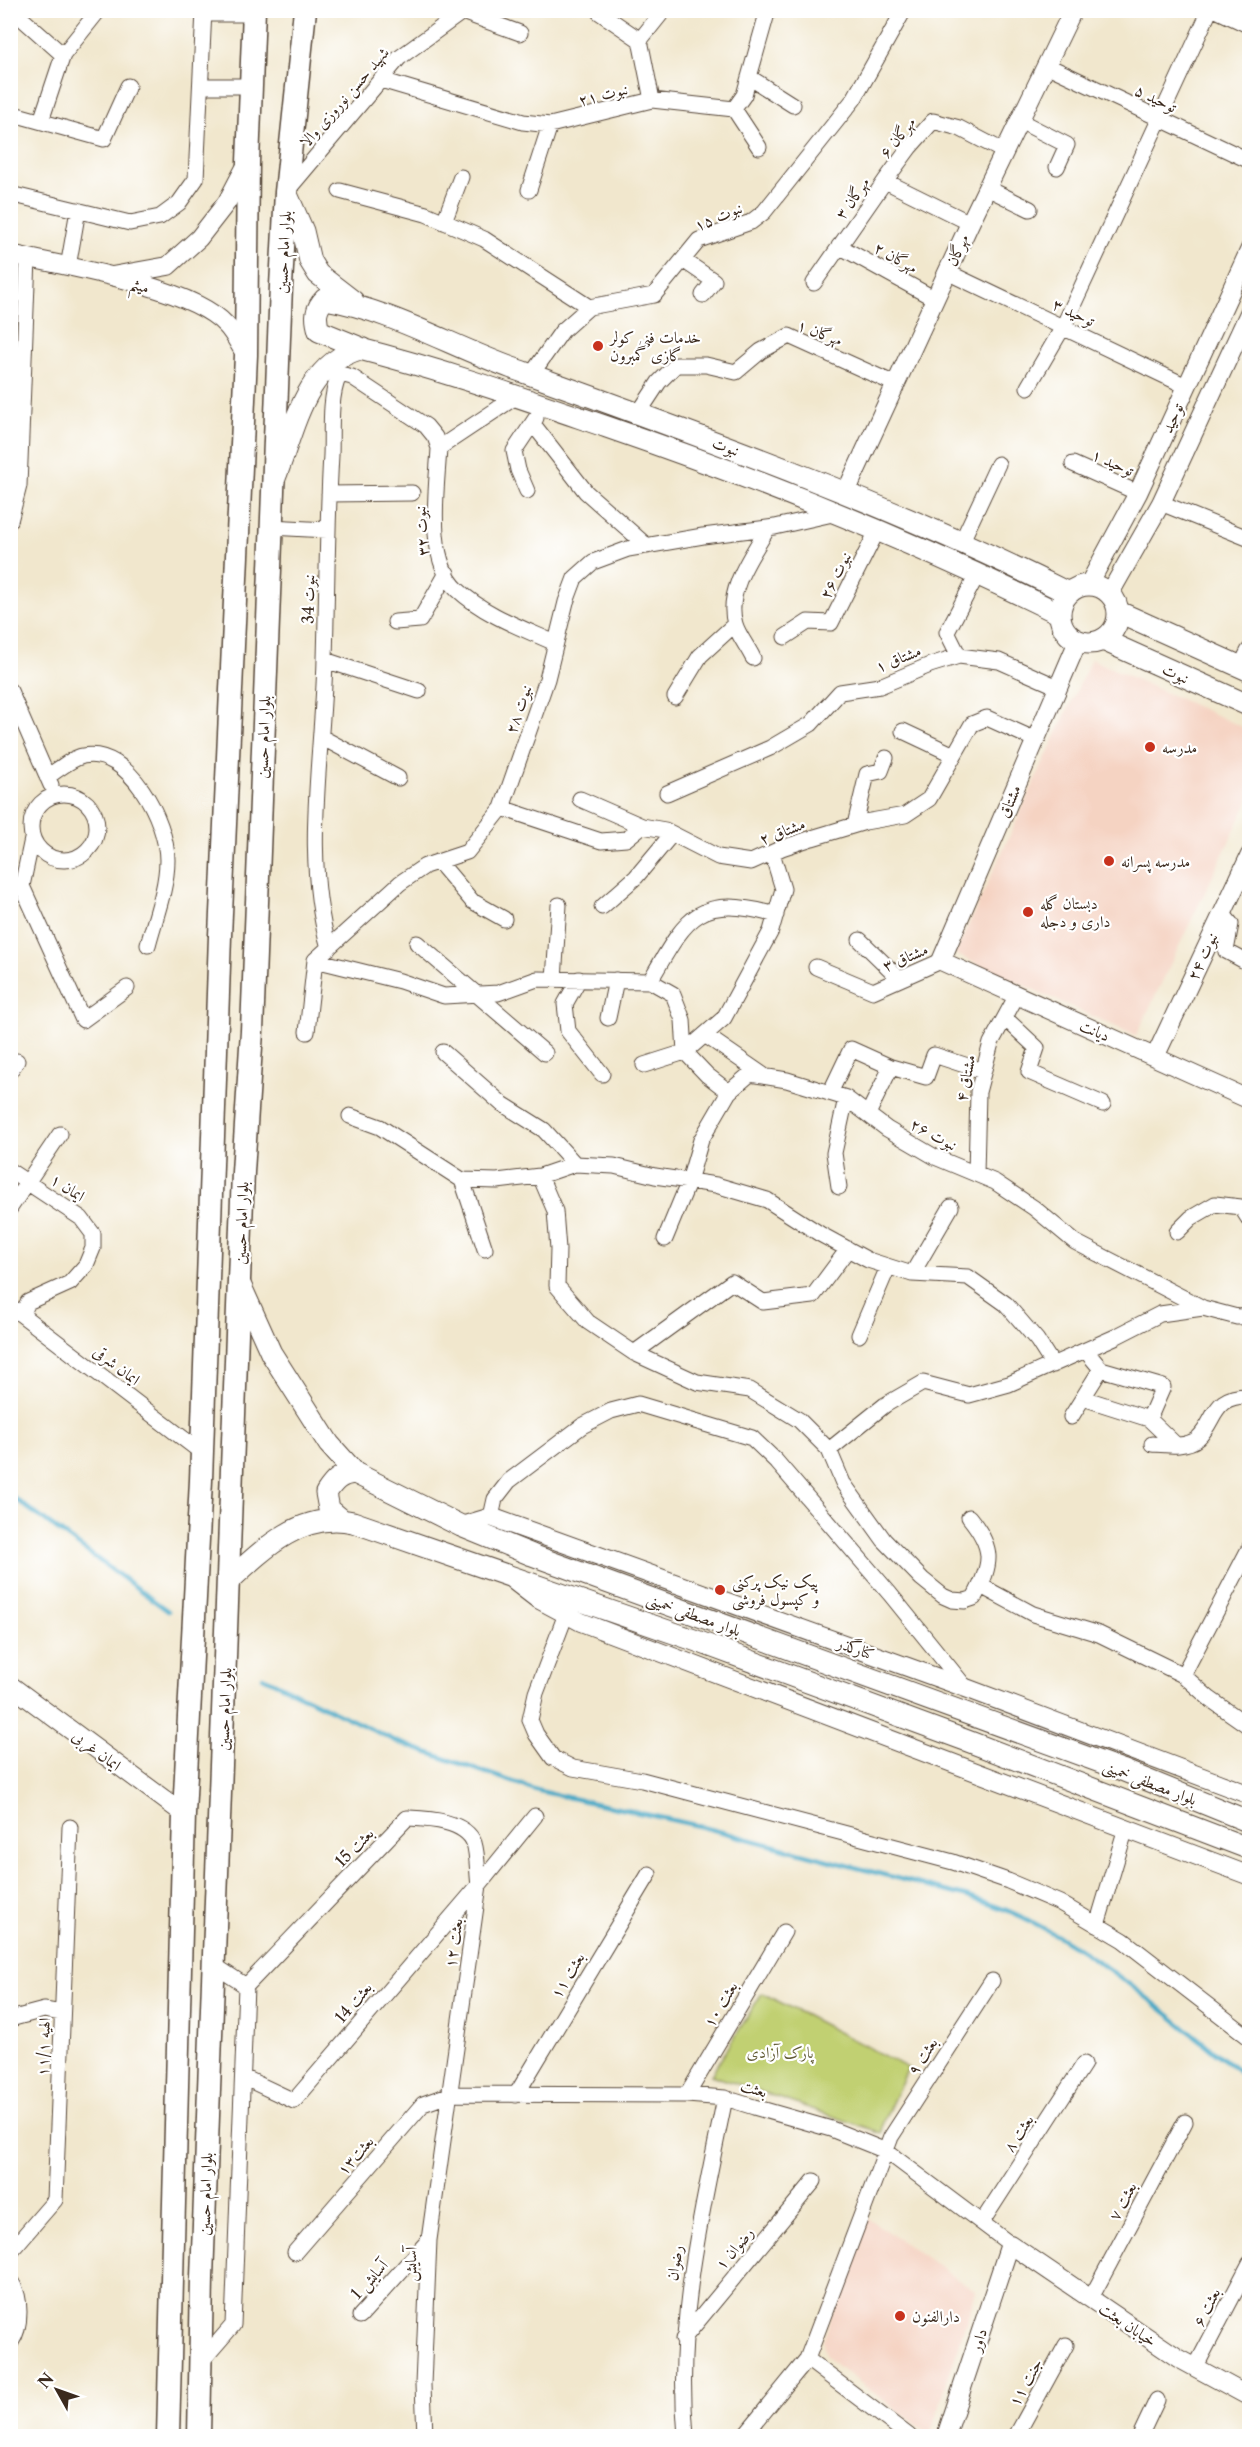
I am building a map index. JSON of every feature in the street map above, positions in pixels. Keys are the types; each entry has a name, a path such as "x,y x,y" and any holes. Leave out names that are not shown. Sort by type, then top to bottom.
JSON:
{"main road":[{"name":"بلوار امام حسین","path":"199,2436 243,1172 252,1031 270,527 286,192 305,10"},
{"name":"بلوار امام حسین","path":"168,2436 184,1814 246,355 248,162 254,12"},
{"path":"286,192 303,231 310,261 318,274 336,291 377,315"},
{"name":"نبوت","path":"1060,614 878,529 726,468 517,396 370,351 319,331 316,320 318,306 325,299 377,315 846,492 1068,593"},
{"path":"272,487 299,411 328,364 344,353 360,349 370,351"},
{"path":"1040,604 1049,584"},
{"path":"1089,584 1101,586 1114,603 1116,626 1103,640 1089,644 1068,635 1062,626 1060,614 1062,603 1068,593 1089,584"},
{"name":"نبوت","path":"1114,603 1247,663"},
{"name":"نبوت","path":"1103,640 1250,706"},
{"name":"بلوار مصطفی خمینی","path":"239,1282 271,1353 329,1444 354,1473 460,1526 1122,1770 1250,1822"},
{"path":"341,1519 329,1509 326,1492 336,1479 345,1474 354,1473"},
{"name":"بلوار مصطفی خمینی","path":"229,1581 258,1554 291,1530 310,1523 341,1519 508,1576 954,1736 1250,1850"}],"street":[{"path":"22,10 18,15 63,55"},
{"path":"41,121 63,55 99,10"},
{"path":"640,40 664,10"},
{"path":"759,147 734,109 744,95 768,10"},
{"name":"نبوت ۱۵","path":"589,307 654,295 699,240 752,222 764,212 854,99 904,10"},
{"name":"مهرگان","path":"846,492 970,223 1048,66 1073,10"},
{"path":"1028,387 1063,327 1161,121 1210,10"},
{"path":"1216,10 1250,26"},
{"path":"464,11 520,33"},
{"name":"شهید حسن نوروزی والا","path":"286,192 399,58 464,11"},
{"path":"10,194 130,223 160,217 179,204 195,179 204,12 254,12"},
{"path":"599,12 640,40 652,100"},
{"name":"توحید ۵","path":"1048,66 1250,161"},
{"path":"749,77 793,105"},
{"name":"نبوت ۲۱","path":"381,80 524,122 550,125 652,100 734,109"},
{"path":"10,113 104,139 128,86"},
{"path":"201,86 250,86"},
{"name":"مهرگان ۶","path":"885,181 933,121 959,128 1005,152"},
{"path":"1020,121 1067,145 1057,166"},
{"path":"529,190 550,125"},
{"path":"111,276 168,266 199,238 227,202 248,162"},
{"path":"444,222 460,177"},
{"name":"مهرگان ۳","path":"814,283 885,181 970,223"},
{"path":"987,188 1030,208"},
{"path":"340,191 426,214 484,238 589,307 562,331 531,375"},
{"path":"68,267 78,210"},
{"name":"مهرگان ۲","path":"839,246 935,299"},
{"name":"توحید","path":"1089,584 1138,493 1250,249"},
{"path":"10,521 20,486 19,256"},
{"name":"میثم","path":"19,256 111,276 191,299 226,324 246,355"},
{"path":"683,260 714,281 703,295"},
{"name":"توحید ۳","path":"947,272 1186,386"},
{"name":"توحید","path":"1114,603 1250,311"},
{"name":"مهرگان ۱","path":"638,414 659,382 676,365 706,365 736,372 761,351 789,336 896,384"},
{"name":"نبوت 34","path":"329,948 316,885 315,836 325,660 327,530 338,378 344,375 352,377 426,426 435,436 439,448"},
{"path":"439,448 517,396"},
{"path":"527,491 518,470 514,452 544,405"},
{"path":"532,424 586,492 647,546"},
{"name":"نبوت ۳۲","path":"439,448 435,525 440,561 456,590 498,618 555,643"},
{"path":"960,543 998,464"},
{"name":"توحید ۱","path":"1073,464 1138,493"},
{"path":"329,494 412,493"},
{"path":"1161,503 1250,539"},
{"name":"نبوت ۲۸","path":"315,960 400,883 425,866 467,852 502,808 547,679 555,643 575,578 593,562 627,549 768,528 837,513"},
{"path":"270,527 327,530"},
{"path":"753,657 735,624 734,595 747,563 768,528"},
{"name":"نبوت ۲۶","path":"785,637 808,622 831,623 878,529"},
{"path":"395,622 420,620 447,573"},
{"path":"959,656 946,632 977,576"},
{"path":"675,697 700,656 735,624"},
{"name":"مشتاق","path":"941,961 1078,641"},
{"name":"مشتاق ۱","path":"667,792 770,748 811,724 840,692 880,686 930,665 959,656 999,661 1058,687"},
{"path":"325,660 419,691"},
{"path":"10,691 55,795"},
{"name":"مشتاق ۲","path":"580,799 642,826 672,834 718,857 752,862 855,825 905,815 929,799 972,724 987,718 1036,740"},
{"path":"903,731 954,754"},
{"path":"321,737 398,778"},
{"path":"47,777 81,756 95,756 118,767 150,800 163,830 167,862 148,945"},
{"path":"855,825 867,774 881,771 886,758"},
{"path":"32,839 38,849 57,860 79,857 94,842 97,821 93,810 77,796 55,795 37,807 32,817 32,839 22,886 82,1020 127,988"},
{"path":"502,808 601,841 626,839 642,826"},
{"path":"602,907 636,877 672,834"},
{"path":"644,1065 685,1052 724,1018 771,931 776,915 783,889 772,853"},
{"name":"نبوت ۲۴","path":"1155,1058 1250,855"},
{"path":"439,862 472,901 504,919"},
{"path":"554,979 559,905"},
{"path":"650,981 680,929 714,907 744,906 776,915"},
{"path":"1222,914 1231,924 1226,951 1250,964"},
{"path":"860,940 899,978"},
{"path":"417,944 545,1053"},
{"path":"307,1032 315,960 400,981 444,996 498,993 537,979 650,981 673,994 683,1020 685,1052 707,1075 729,1092"},
{"name":"مشتاق ۳","path":"816,968 873,991 941,961"},
{"name":"دیانت","path":"941,961 1250,1100"},
{"path":"579,979 565,1004 568,1031 602,1074"},
{"path":"608,1018 616,980"},
{"name":"مشتاق ۴","path":"976,1174 978,1092 991,1043 1017,995"},
{"path":"1005,1018 1037,1048 1029,1072 1103,1104"},
{"path":"705,1035 765,1076"},
{"path":"830,1093 851,1049 891,1067 926,1077 934,1055 983,1071"},
{"path":"443,1052 501,1103 544,1130 575,1164"},
{"path":"868,1114 891,1067"},
{"path":"665,1239 689,1181 701,1140 729,1092 750,1074 765,1076"},
{"name":"نبوت ۲۶","path":"765,1076 846,1098 887,1129 935,1157 995,1182 1034,1208 1075,1242 1203,1308"},
{"path":"839,1187 834,1153 846,1098"},
{"path":"350,1116 380,1127 462,1180 496,1181 540,1176 575,1164 614,1166 716,1185 766,1200 848,1249 888,1267 912,1274 968,1278 1006,1304 1037,1340 1053,1365"},
{"path":"10,1208 60,1134"},
{"name":"ایمان ۱","path":"10,1171 81,1218 93,1234 93,1248 86,1265 70,1283 28,1302 16,1311"},
{"path":"540,1176 555,1211 558,1249 557,1286 588,1322 634,1353 697,1382 750,1390 799,1420 829,1450 850,1493 884,1540 922,1579 943,1596 965,1601 974,1598 988,1573 988,1552 982,1535 969,1517"},
{"path":"462,1180 485,1249"},
{"path":"1178,1232 1191,1218 1215,1204 1240,1207 1250,1221"},
{"path":"912,1274 951,1208"},
{"path":"634,1353 732,1282 763,1302 813,1296 848,1249"},
{"path":"859,1335 888,1267"},
{"path":"829,1450 885,1405 923,1383 969,1395 1009,1384 1086,1351 1160,1314 1203,1308 1237,1317 1250,1316"},
{"name":"ایمان شرقی","path":"16,1311 201,1452"},
{"path":"1086,1351 1101,1369 1162,1387 1149,1419"},
{"path":"1071,1417 1101,1369"},
{"path":"1152,1444 1176,1446 1197,1438 1217,1408 1226,1401 1239,1396 1250,1396"},
{"path":"1083,1398 1149,1419 1176,1446"},
{"path":"460,1526 491,1517 495,1499 509,1481 582,1426 611,1411 638,1404 752,1437 776,1461 890,1594 966,1688"},
{"name":"کنارگذر","path":"491,1517 966,1688 1250,1795"},
{"path":"1183,1675 1248,1555"},
{"path":"508,1576 536,1598 581,1622 1250,1876"},
{"path":"981,1586 1033,1614 1099,1634 1183,1675 1210,1699 1250,1727"},
{"path":"566,1614 536,1693 530,1720 536,1734 553,1758 573,1768 642,1780 953,1862 1060,1903 1123,1940 1250,2038"},
{"name":"ایمان غربی","path":"10,1685 184,1814"},
{"path":"479,1886 535,1816"},
{"name":"بعثت 15","path":"246,1986 407,1818 435,1820 463,1830 473,1842 479,1886"},
{"name":"الهیه ۱۱/۱","path":"10,2252 55,2200 70,1827"},
{"path":"1097,1925 1126,1828"},
{"name":"بعثت ۱۱","path":"516,2095 649,1874"},
{"name":"بعثت 14","path":"243,2077 294,2101 479,1886"},
{"name":"بعثت ۱۲","path":"452,2094 479,1886"},
{"name":"بعثت ۱۰","path":"687,2095 784,1932"},
{"path":"201,2362 233,2325 246,1986 214,1965"},
{"name":"بعثت ۹","path":"744,2436 807,2359 891,2137 992,1981"},
{"path":"10,2019 44,2010 62,2013"},
{"name":"بعثت ۸","path":"982,2222 1084,2064"},
{"name":"بعثت","path":"452,2094 687,2095 725,2098 831,2129 886,2151 1010,2244"},
{"name":"آسایش","path":"425,2436 423,2385 429,2240 452,2094"},
{"name":"بعثت۱۳","path":"295,2252 423,2104 452,2094"},
{"name":"رضوان","path":"686,2436 682,2396 683,2339 690,2271 725,2098"},
{"name":"بعثت ۷","path":"1090,2298 1185,2122"},
{"name":"رضوان ۱","path":"683,2339 814,2181"},
{"name":"آسایش 1","path":"360,2316 429,2240"},
{"name":"خیابان بعثت","path":"1010,2244 1195,2368 1250,2397"},
{"name":"داور","path":"946,2436 1010,2244"},
{"name":"بعثت ۶","path":"1195,2368 1250,2263"},
{"path":"10,2283 16,2291 17,2315 10,2341"},
{"name":"جنت ۱۱","path":"1016,2436 1066,2345"},
{"path":"807,2359 909,2436"},
{"path":"1140,2436 1157,2400"}],"shaded area":[{"path":"1091,659 1249,730 1249,800 1136,1036 955,954"},
{"name":"دارالفنون","path":"867,2218 976,2291 930,2435 826,2357 823,2341"}],"green space":[{"name":"پارک آزادی","path":"762,1993 908,2068 884,2120 882,2133 711,2075"}],"waterway":[{"path":"10,1495 168,1611"},
{"path":"263,1677 400,1743 539,1791 695,1825 968,1897 1006,1910 1042,1927 1104,1966 1250,2080"}],"place":[{"name":"خدمات فنی کولر گازی گمبرون","path":"598,346"},
{"name":"مدرسه","path":"1150,747"},
{"name":"مدرسه پسرانه","path":"1109,861"},
{"name":"دبستان گله داری و دجله","path":"1028,912"},
{"name":"پیک نیک پرکنی و کپسول فروشی","path":"720,1590"},
{"name":"دارالفنون","path":"900,2316"}]}
